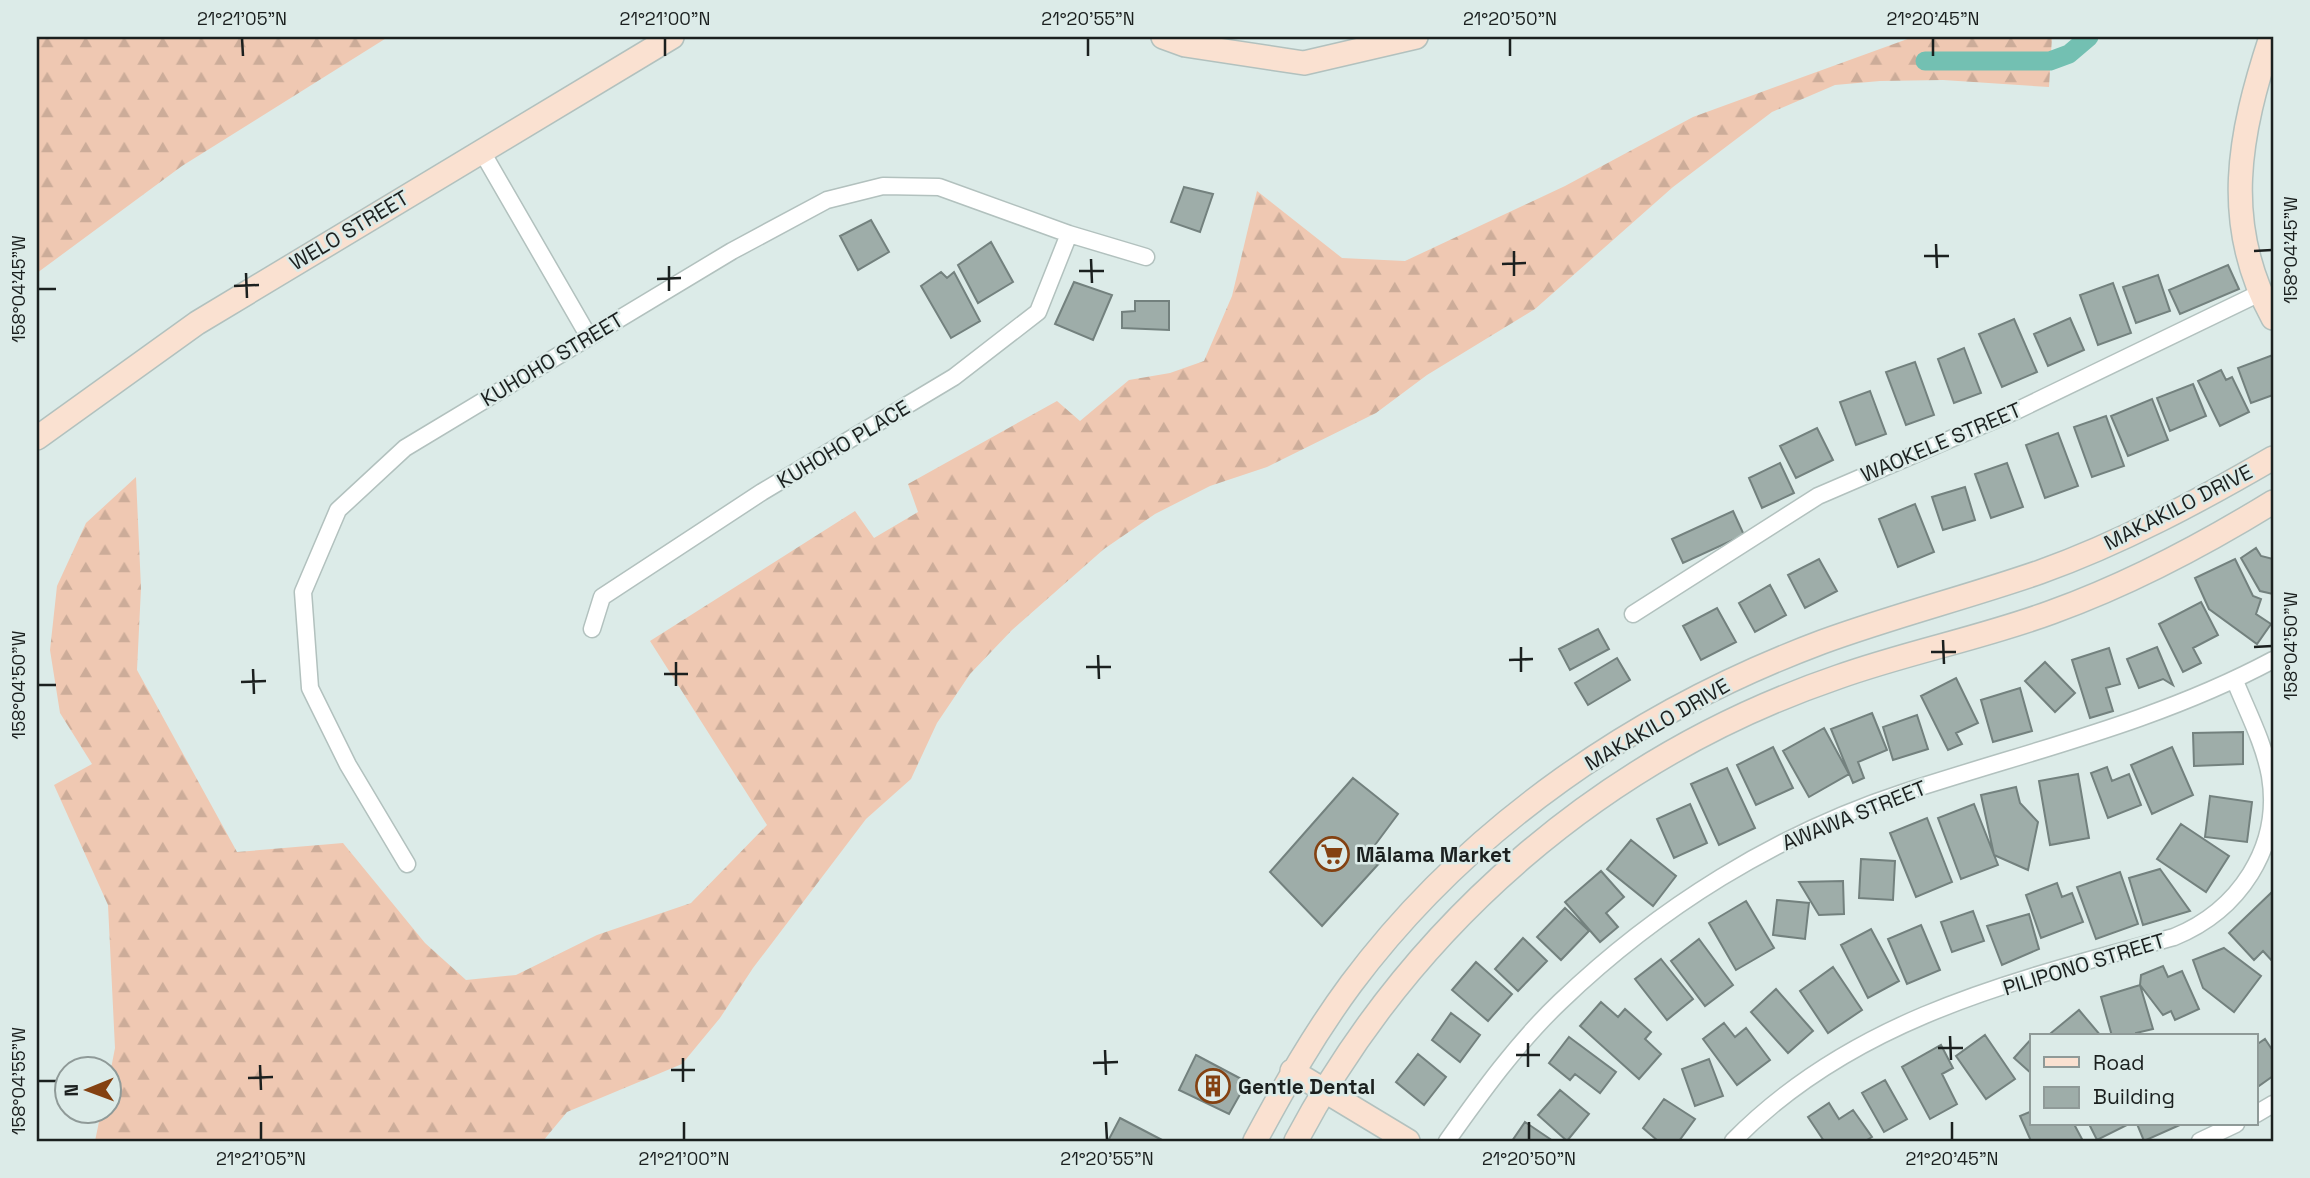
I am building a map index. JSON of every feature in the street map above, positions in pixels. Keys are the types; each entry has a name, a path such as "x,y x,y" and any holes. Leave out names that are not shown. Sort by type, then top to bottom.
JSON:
{"main road":[{"name":"WELO STREET","path":"37,438 197,323 672,37"},
{"path":"1163,37 1185,45 1304,63 1416,37"},
{"path":"2271,37 2247,111 2240,179 2247,247 2273,318"},
{"name":"MAKAKILO DRIVE","path":"1255,1141 1292,1071 1351,984 1473,849 1611,745 1714,687 1811,647 2042,571 2132,533 2217,491 2273,458"},
{"name":"MAKAKILO DRIVE","path":"1296,1141 1324,1088 1380,1005 1454,919 1539,841 1631,775 1731,720 1837,677 2052,612 2145,573 2205,543 2273,502"},
{"path":"1292,1071 1408,1141"}],"street":[{"path":"481,150 589,337"},
{"name":"KUHOHO STREET","path":"407,864 348,765 310,688 303,592 338,510 405,447 732,251 827,200 883,186 939,187 1069,234 1146,257"},
{"name":"KUHOHO PLACE","path":"592,629 602,597 762,492 954,377 1038,312 1069,234"},
{"name":"WAOKELE STREET","path":"1633,614 1818,496 2018,410 2262,292"},
{"name":"AWAWA STREET","path":"1447,1141 1492,1079 1559,1003 1635,936 1718,877 1808,830 1903,793 2144,719 2235,681 2273,660"},
{"name":"PILIPONO STREET","path":"1734,1141 1779,1099 1811,1075 1879,1034 1965,1000 2174,937 2204,922 2231,901 2259,859 2269,827 2272,793 2266,760 2235,681"},
{"path":"2200,1141 2232,1126"}],"green space":[{"path":"37,37 388,37 182,166 37,273"},
{"path":"1913,37 2052,37 2049,87 1943,80 1835,85 1772,112 1673,187 1535,309 1427,375 1376,413 1267,467 1210,486 1155,514 1104,549 1012,630 970,674 937,723 911,779 866,819 753,968 720,1018 682,1064 567,1112 543,1141 95,1141 98,1126 122,1126 122,1056 113,1056 108,905 54,785 92,764 60,713 50,650 57,586 86,523 136,477 141,588 137,670 237,852 343,843 425,943 466,980 516,975 597,935 691,903 767,825 650,641 855,511 874,538 918,512 908,484 1057,401 1080,421 1129,380 1170,373 1204,361 1232,296 1257,191 1342,258 1405,261 1565,186 1693,117"}],"building":[{"path":"1184,187 1213,194 1200,232 1171,222"},
{"path":"871,220 889,252 858,270 840,236"},
{"path":"991,242 1013,282 978,303 958,265"},
{"path":"2228,265 2239,289 2180,314 2169,290"},
{"path":"941,272 947,278 954,272 980,321 951,338 921,286"},
{"path":"2158,275 2170,311 2136,323 2123,287"},
{"path":"1074,282 1112,295 1093,340 1055,324"},
{"path":"2113,283 2131,333 2098,345 2080,295"},
{"path":"1135,301 1169,301 1169,330 1122,328 1122,312 1135,311"},
{"path":"2070,318 2084,350 2048,366 2034,334"},
{"path":"2014,319 2037,372 2002,387 1979,334"},
{"path":"1964,348 1981,393 1954,403 1938,359"},
{"path":"2273,355 2273,395 2251,403 2238,368"},
{"path":"1915,362 1934,415 1906,425 1886,372"},
{"path":"2221,370 2226,380 2232,377 2249,412 2220,426 2198,381"},
{"path":"2193,384 2206,416 2170,431 2157,398"},
{"path":"1870,391 1886,434 1856,445 1840,402"},
{"path":"2152,399 2168,440 2128,456 2111,416"},
{"path":"2106,416 2124,466 2092,477 2074,427"},
{"path":"1817,428 1833,460 1796,478 1780,446"},
{"path":"2058,433 2078,486 2045,498 2026,445"},
{"path":"1780,463 1794,493 1762,508 1749,478"},
{"path":"2007,463 2023,507 1991,518 1975,474"},
{"path":"1965,487 1975,520 1943,530 1932,497"},
{"path":"1915,504 1934,552 1898,567 1879,519"},
{"path":"1733,511 1744,535 1683,563 1672,539"},
{"path":"2256,548 2261,556 2273,559 2273,594 2260,591 2241,558"},
{"path":"1819,559 1837,591 1805,608 1788,575"},
{"path":"2235,559 2253,596 2261,599 2256,614 2271,624 2257,644 2209,609 2195,578"},
{"path":"1770,585 1786,615 1755,632 1739,603"},
{"path":"2201,602 2218,635 2193,648 2201,663 2183,672 2159,624"},
{"path":"1717,608 1736,642 1701,660 1683,626"},
{"path":"1598,629 1609,649 1570,670 1559,649"},
{"path":"2157,647 2173,685 2163,679 2139,688 2127,659"},
{"path":"2109,648 2120,684 2106,688 2113,711 2090,718 2072,660"},
{"path":"1617,658 1630,680 1588,705 1575,683"},
{"path":"2045,662 2075,693 2055,712 2025,681"},
{"path":"1956,678 1978,723 1956,733 1962,744 1948,750 1921,696"},
{"path":"2020,688 2032,731 1993,742 1981,700"},
{"path":"1872,713 1887,750 1858,762 1864,778 1853,783 1831,729"},
{"path":"1917,715 1928,749 1893,760 1883,727"},
{"path":"1824,728 1849,774 1809,797 1783,751"},
{"path":"2243,732 2243,764 2194,766 2193,733"},
{"path":"1773,747 1793,788 1756,805 1737,765"},
{"path":"2172,747 2193,795 2152,814 2131,765"},
{"path":"2107,767 2112,781 2129,774 2141,805 2108,818 2091,773"},
{"path":"1727,768 1755,828 1719,845 1691,784"},
{"path":"2078,774 2089,838 2050,845 2039,781"},
{"name":"Mālama Market","path":"1353,778 1398,814 1372,849 1383,859 1322,926 1270,872"},
{"path":"2016,787 2020,803 2038,822 2028,870 1994,855 1981,795"},
{"path":"2210,796 2252,802 2247,842 2205,837"},
{"path":"1690,804 1707,843 1674,858 1657,819"},
{"path":"1974,804 1998,865 1961,879 1938,818"},
{"path":"1927,818 1952,882 1916,897 1890,833"},
{"path":"2181,824 2229,856 2206,892 2157,859"},
{"path":"1631,840 1676,876 1653,906 1607,869"},
{"path":"1861,859 1895,861 1893,900 1859,898"},
{"path":"2160,869 2190,911 2143,925 2129,878"},
{"path":"1601,871 1624,897 1606,913 1618,927 1600,942 1565,902"},
{"path":"2120,872 2138,924 2096,939 2077,887"},
{"path":"1843,881 1844,914 1819,915 1799,882"},
{"path":"2057,883 2062,897 2072,893 2083,922 2041,938 2026,895"},
{"path":"2272,892 2273,962 2263,951 2254,960 2229,933"},
{"path":"1777,900 1809,903 1805,939 1773,935"},
{"path":"1746,901 1774,948 1736,970 1709,923"},
{"path":"1565,908 1589,931 1561,960 1537,937"},
{"path":"1973,911 1984,941 1952,952 1941,922"},
{"path":"2029,914 2039,949 2002,965 1987,926"},
{"path":"1921,925 1940,970 1907,984 1888,939"},
{"path":"1871,929 1899,981 1868,998 1841,945"},
{"path":"1523,938 1547,961 1518,991 1495,969"},
{"path":"1699,939 1733,985 1705,1006 1671,961"},
{"path":"2224,948 2261,976 2234,1012 2203,988 2193,960"},
{"path":"1661,959 1693,999 1667,1020 1635,979"},
{"path":"1476,962 1512,994 1488,1021 1452,990"},
{"path":"2163,966 2168,977 2182,971 2199,1009 2175,1020 2171,1011 2163,1015 2140,985 2141,975"},
{"path":"1833,967 1862,1010 1828,1033 1800,991"},
{"path":"2140,985 2153,1029 2136,1034 2111,1034 2101,997"},
{"path":"1776,989 1813,1031 1788,1053 1751,1012"},
{"path":"1601,1002 1618,1017 1625,1009 1651,1032 1645,1039 1661,1054 1639,1079 1580,1026"},
{"path":"2079,1010 2099,1034 2052,1034"},
{"path":"1451,1013 1480,1035 1460,1062 1432,1040"},
{"path":"1724,1023 1735,1037 1746,1028 1770,1060 1737,1085 1703,1039"},
{"path":"1985,1035 2015,1079 1986,1099 1956,1056"},
{"path":"1569,1037 1616,1072 1600,1093 1575,1074 1570,1080 1549,1063"},
{"path":"2265,1039 2273,1051 2273,1076 2258,1087 2258,1044"},
{"path":"2030,1040 2030,1072 2014,1058"},
{"path":"1941,1045 1953,1068 1942,1074 1957,1104 1930,1119 1902,1067"},
{"path":"1418,1054 1446,1077 1424,1105 1396,1082"},
{"name":"Gentle Dental","path":"1196,1055 1247,1082 1229,1114 1179,1090"},
{"path":"1709,1059 1723,1096 1695,1106 1682,1069"},
{"path":"1885,1080 1907,1119 1884,1132 1862,1093"},
{"path":"1560,1090 1589,1114 1567,1141 1538,1115"},
{"path":"1664,1099 1695,1119 1679,1141 1658,1141 1643,1128"},
{"path":"1829,1103 1839,1119 1853,1110 1872,1137 1865,1141 1824,1141 1808,1117"},
{"path":"2030,1112 2030,1126 2075,1126 2083,1141 2031,1141 2020,1116"},
{"path":"1120,1118 1164,1141 1108,1141"},
{"path":"1525,1122 1553,1141 1512,1141"},
{"path":"2090,1126 2125,1126 2097,1140"},
{"path":"2138,1126 2178,1126 2144,1141"}],"waterway":[{"path":"1925,61 2050,61 2069,54 2089,37"}],"place":[{"name":"Mālama Market","path":"1332,854"},
{"name":"Gentle Dental","path":"1213,1086"}]}
